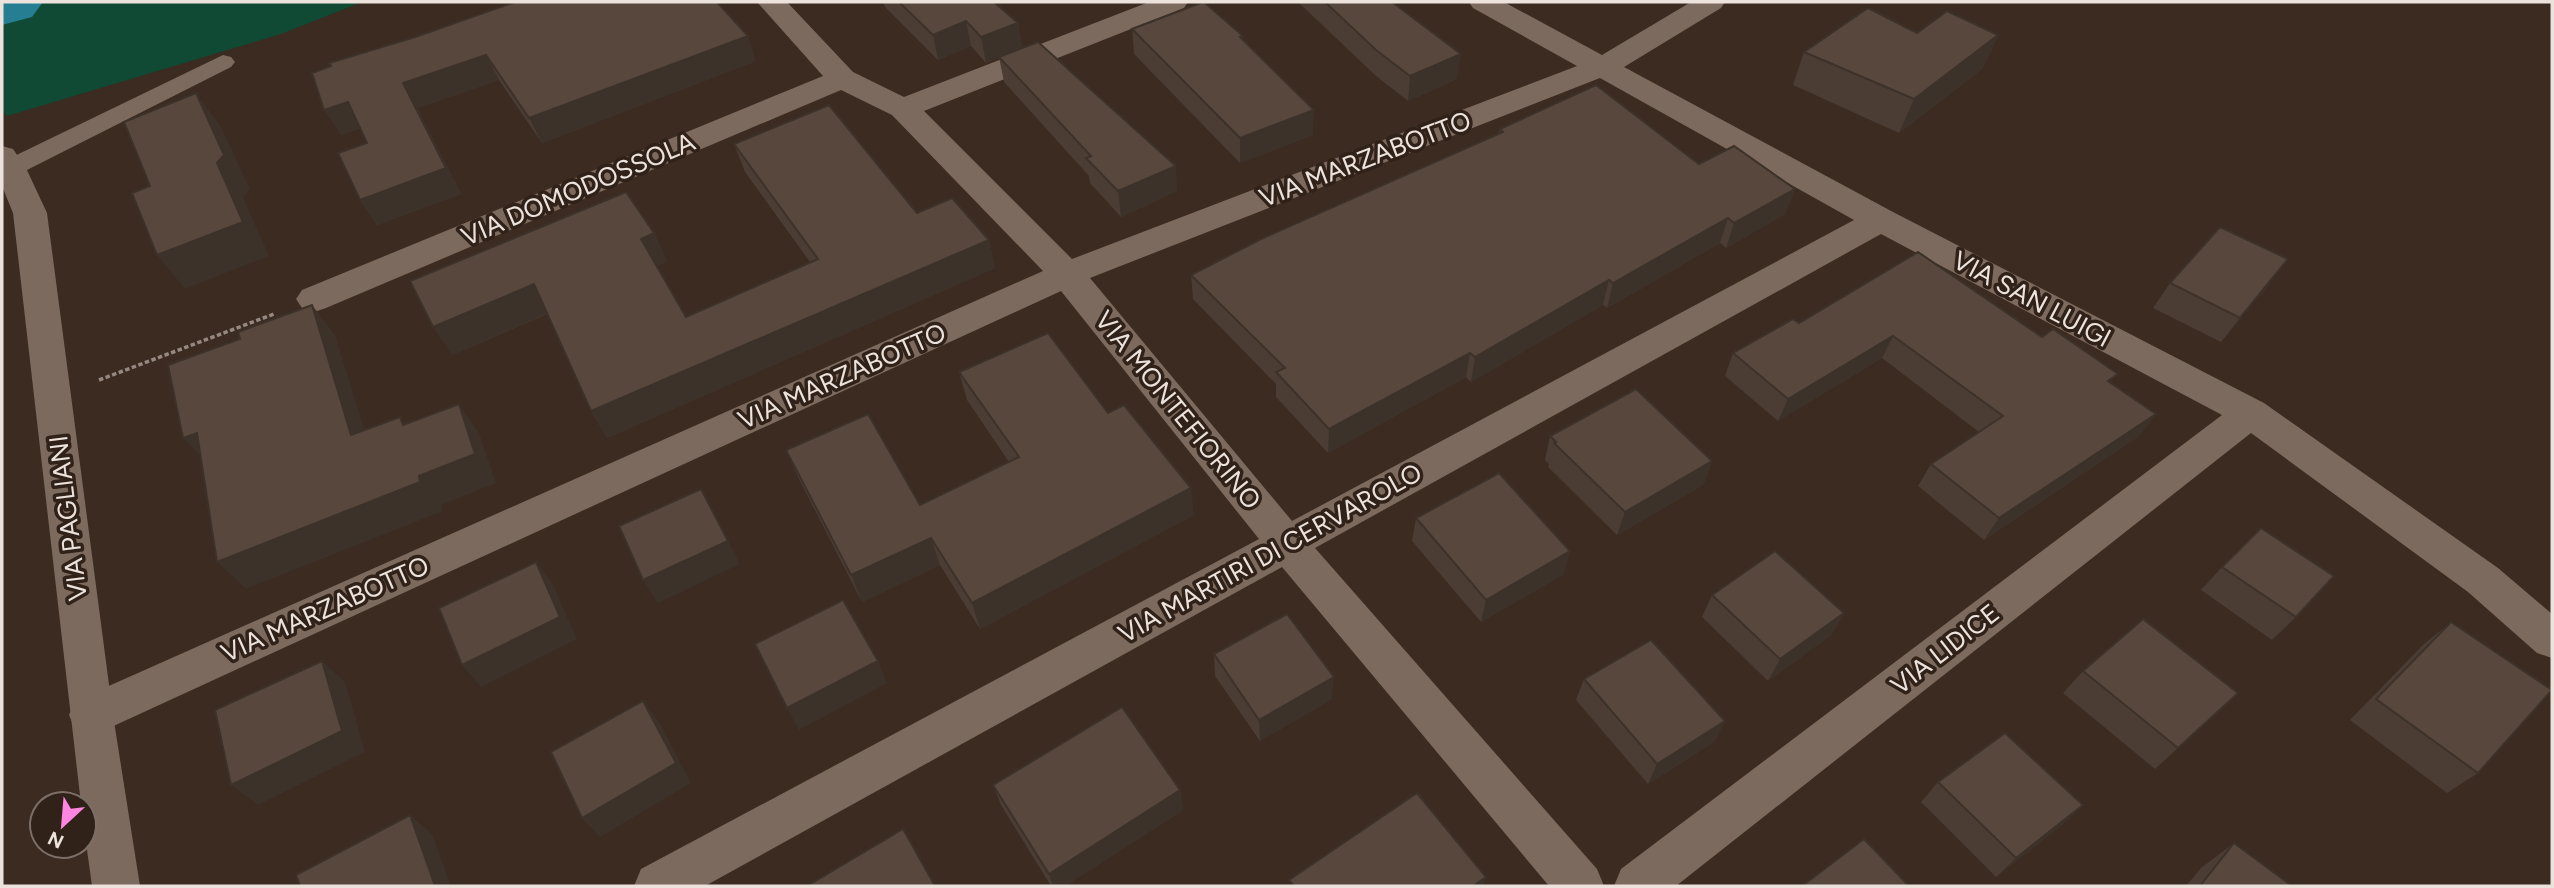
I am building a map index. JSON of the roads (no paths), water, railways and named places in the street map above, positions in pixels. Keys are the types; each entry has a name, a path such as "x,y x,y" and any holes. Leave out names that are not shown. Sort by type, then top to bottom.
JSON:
{"street":[{"name":"VIA MONTEFIORINO","path":"771,2 842,79 903,108 1067,274 1286,543 1580,886"},
{"path":"903,108 1174,2"},
{"name":"VIA SAN LUIGI","path":"1483,2 1881,220 2251,412 2483,580 2552,640"},
{"name":"VIA MARZABOTTO","path":"91,715 1067,274 1604,66 1711,2"},
{"name":"VIA DOMODOSSOLA","path":"314,299 842,79"},
{"name":"VIA PAGLIANI","path":"6,162 30,213 91,715 116,886"},
{"name":"VIA MARTIRI DI CERVAROLO","path":"658,886 1881,220"},
{"name":"VIA LIDICE","path":"1638,886 2251,412"}],"lane":[{"path":"6,162 223,62"}],"waterway":[{"path":"2,4 7,2"}]}
